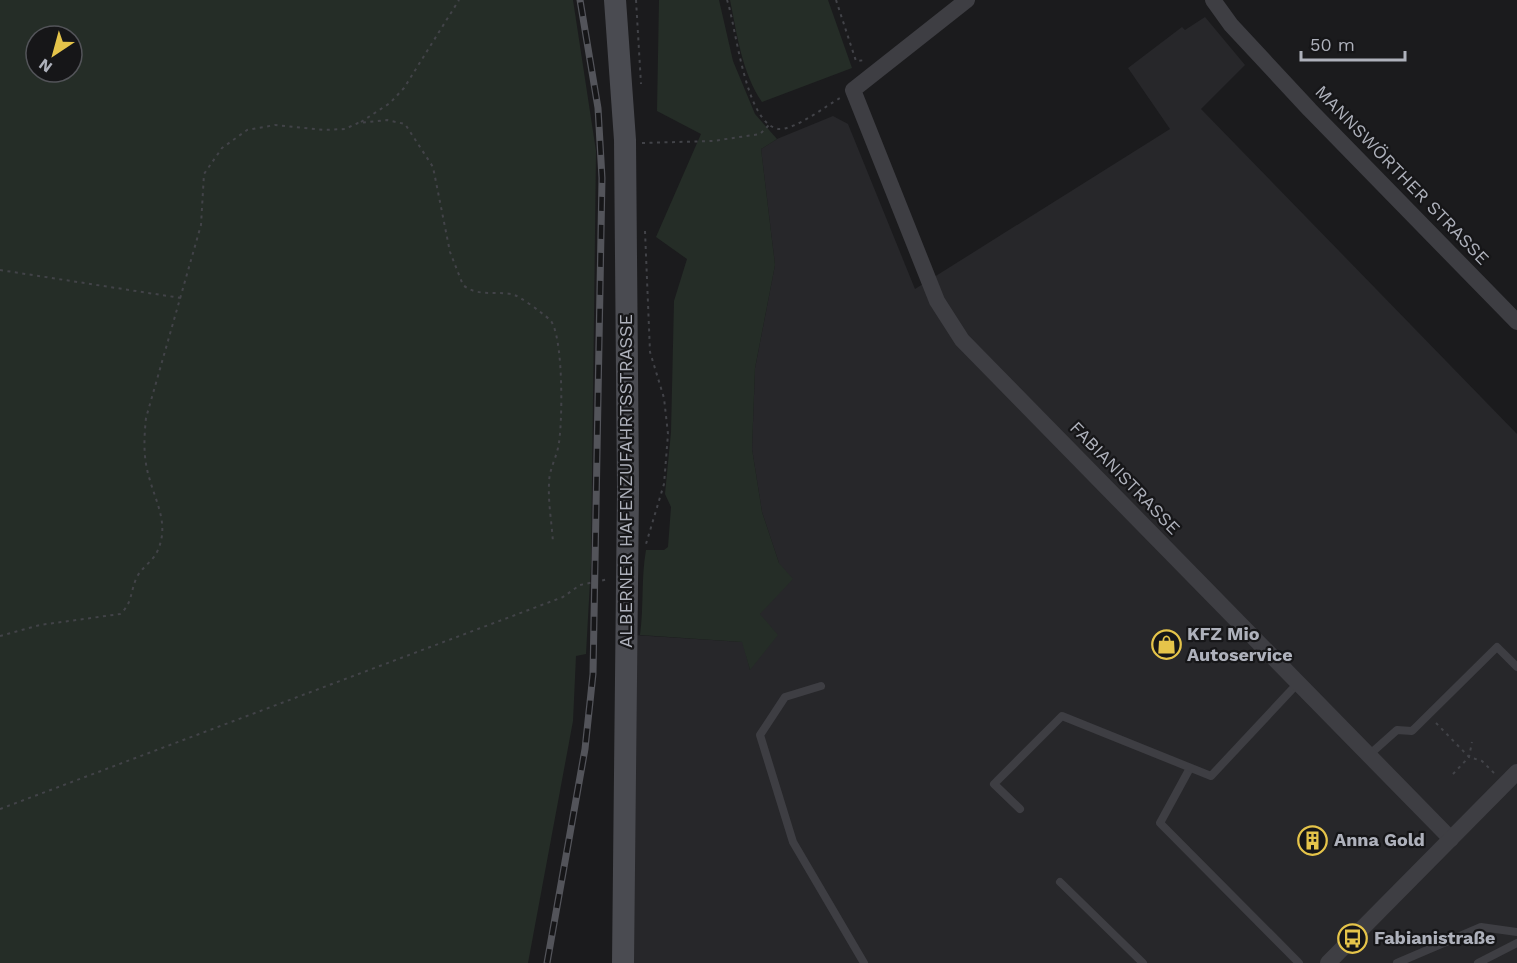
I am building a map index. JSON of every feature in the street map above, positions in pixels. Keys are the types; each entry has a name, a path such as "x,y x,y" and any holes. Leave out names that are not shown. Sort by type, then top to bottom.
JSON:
{"main road":[{"name":"ALBERNER HAFENZUFAHRTSSTRASSE","path":"615,0 625,140 627,569 623,963"}],"street":[{"path":"853,90 967,0"},
{"name":"MANNSWÖRTHER STRASSE","path":"1213,0 1231,25 1310,110 1517,322"},
{"name":"FABIANISTRASSE","path":"853,90 938,301 962,340 1451,839"},
{"path":"1328,963 1517,772"}],"lane":[{"path":"1369,755 1398,730 1412,731 1497,647 1517,666"},
{"path":"1020,809 994,784 1062,716 1211,776 1298,683"},
{"path":"821,686 785,697 760,735 793,842 864,963"},
{"path":"1190,768 1160,823 1299,963"},
{"path":"1060,882 1143,963"},
{"path":"1397,963 1481,927 1517,932"},
{"path":"1478,963 1517,943"}],"path":[{"path":"0,636 40,625 120,614 131,601 137,577 157,552 163,525 162,515 148,476 143,442 146,418 201,225 204,174 222,148 247,130 275,125 324,130 345,129 358,123 390,103 404,88 459,0"},
{"path":"636,0 641,88"},
{"path":"727,0 735,42 748,88 756,106 769,124 779,129 793,126 853,90"},
{"path":"836,0 856,61 869,60"},
{"path":"358,123 397,120 405,124 423,149 437,181 450,252 463,285 477,293 514,294 557,327 558,360 562,372 559,447 551,467 549,485 554,543"},
{"path":"642,132 642,143 713,141 760,134 769,124"},
{"path":"645,224 650,352 664,398 668,434 664,484 646,545"},
{"path":"0,270 182,298"},
{"path":"0,809 563,597 580,585 609,579 627,569"},
{"path":"1428,716 1469,757 1482,761 1494,773"},
{"path":"1453,774 1469,757 1472,742"}],"shaded area":[{"path":"0,0 573,0 596,151 591,564 586,654 576,656 573,721 528,963 0,963"},
{"path":"659,0 719,0 733,61 755,114 777,139 761,149 775,265 755,368 752,449 762,512 779,563 793,579 760,614 778,635 750,670 742,642 640,635 646,550 664,550 668,547 671,507 665,494 671,432 674,301 687,259 656,237 701,134 657,111"},
{"path":"730,0 828,0 852,68 762,102 745,66"},
{"path":"1205,17 1245,65 1201,109 1517,434 1517,963 616,963 618,634 743,642 750,670 760,614 779,563 762,512 752,449 755,368 775,265 761,149 777,139 833,116 848,124 915,289 1170,129 1128,68 1182,27 1185,30"}],"railway":[{"path":"547,963 585,749 593,674 602,178 598,108 580,0"}],"place":[{"name":"KFZ Mio Autoservice","path":"1166,644"},
{"name":"Anna Gold","path":"1313,840"},
{"name":"Fabianistraße","path":"1353,938"}]}
